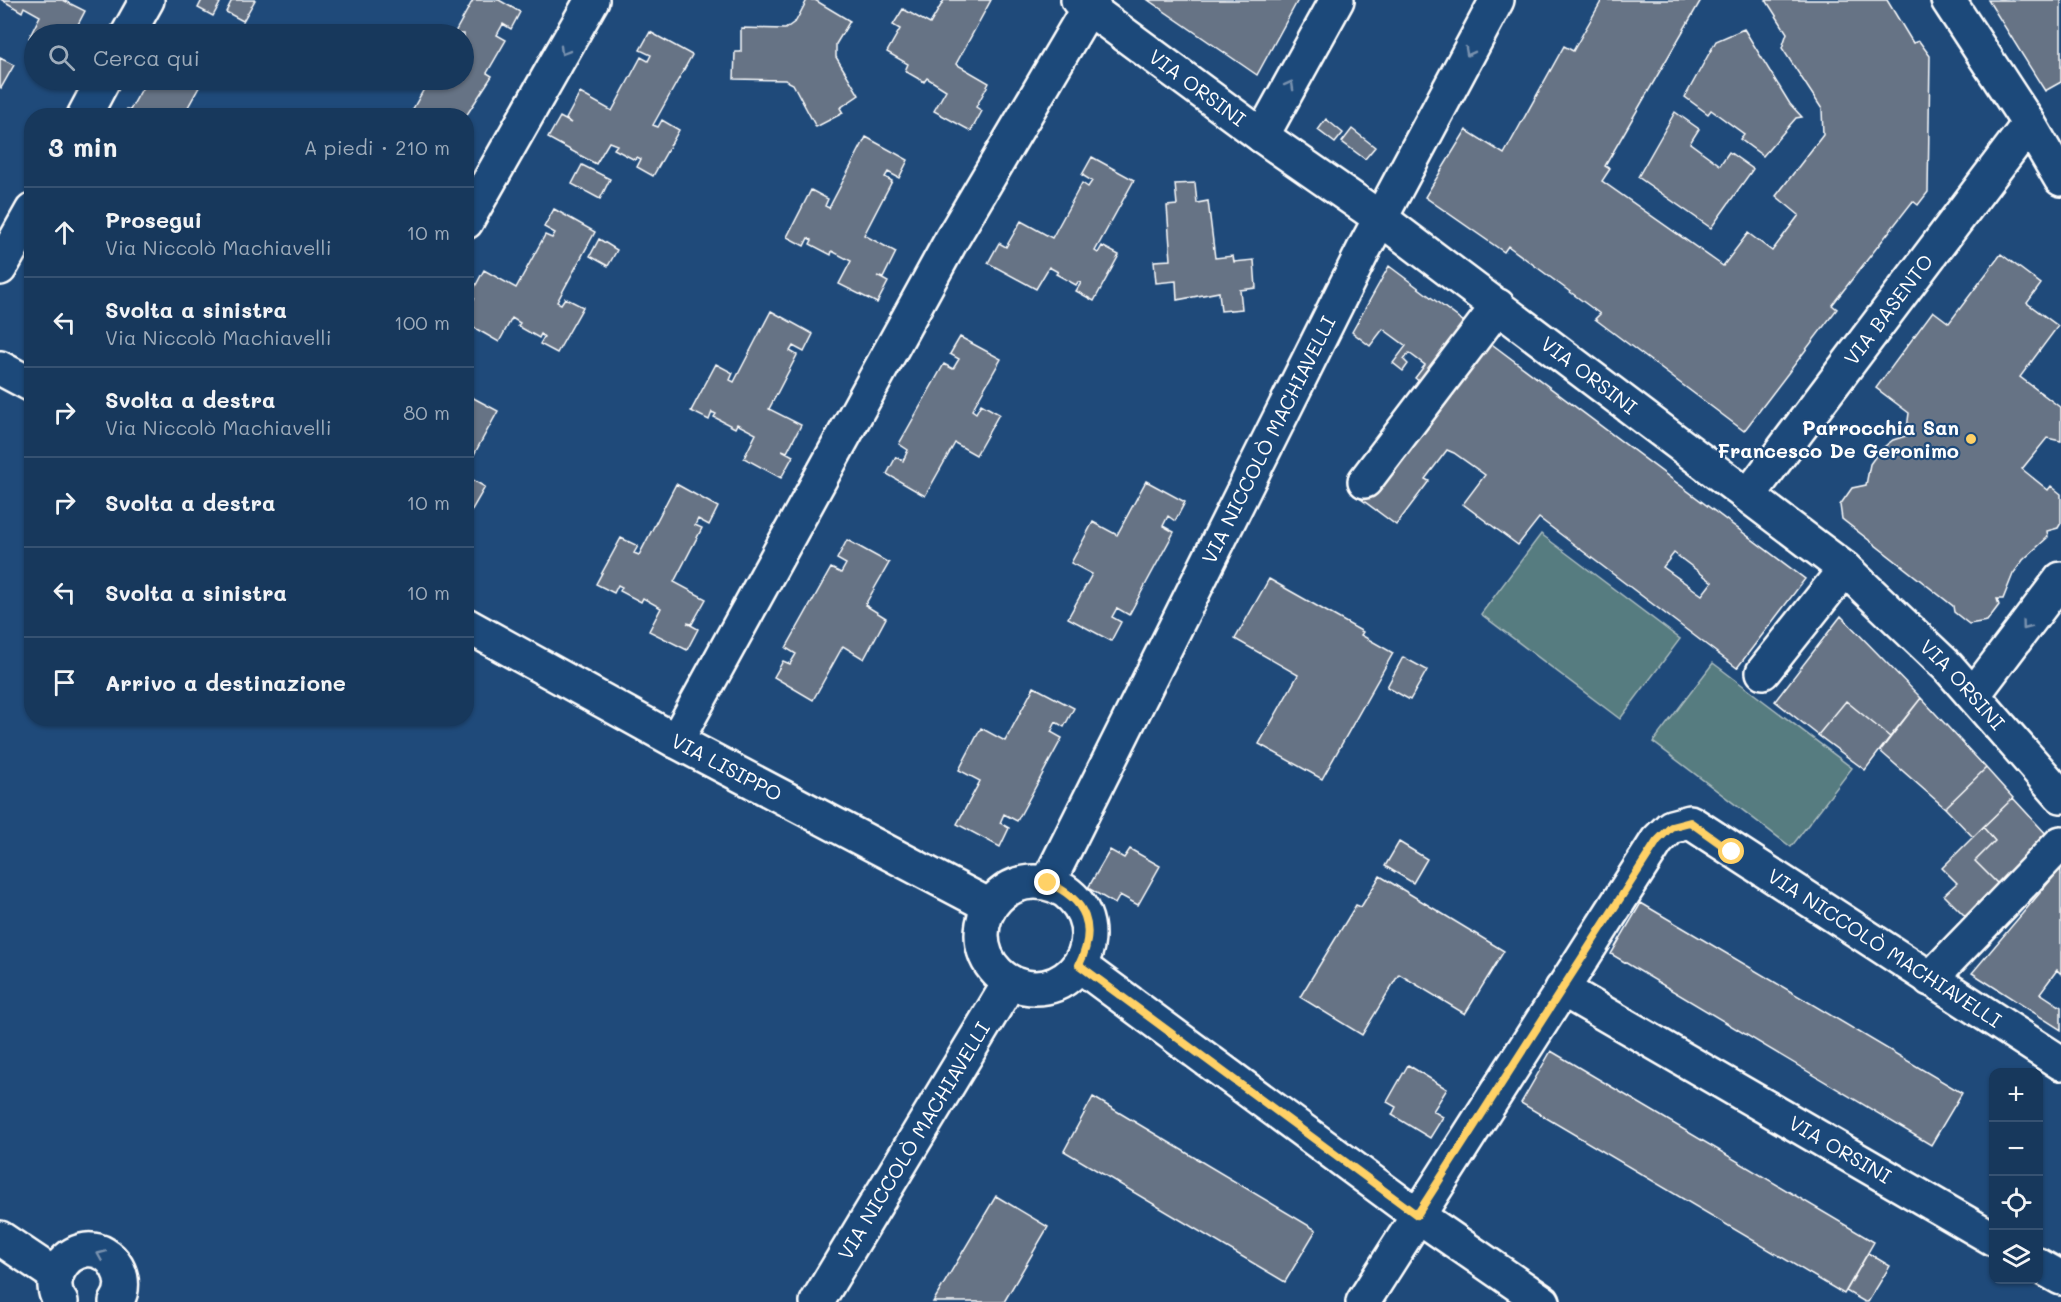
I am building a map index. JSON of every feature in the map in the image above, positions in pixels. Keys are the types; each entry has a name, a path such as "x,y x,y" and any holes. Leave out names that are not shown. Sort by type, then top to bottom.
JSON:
{"street":[{"path":"134,24 147,0"},
{"path":"474,208 592,0"},
{"path":"1262,136 1337,0"},
{"name":"VIA NICCOLÒ MACHIAVELLI","path":"1048,883 1380,218 1497,0"},
{"path":"1948,0 2029,124 2061,179"},
{"path":"676,741 952,239 1087,3"},
{"name":"VIA ORSINI","path":"1087,3 1262,136 1380,218 1498,306 1845,569 1974,694 2061,796"},
{"path":"88,108 98,90"},
{"name":"VIA BASENTO","path":"1749,495 2029,124"},
{"path":"0,268 24,225"},
{"path":"1365,481 1498,306"},
{"path":"0,368 24,381"},
{"path":"1763,672 1845,569"},
{"path":"1974,694 2061,579"},
{"name":"VIA LISIPPO","path":"474,629 676,741 990,906"},
{"name":"VIA NICCOLÒ MACHIAVELLI","path":"1363,1302 1657,841 1671,827 1690,822 2061,1063"},
{"path":"1930,979 2061,843"},
{"path":"1031,881 1048,883 1070,895 1085,915 1088,941 1079,965 1068,977 1052,985 1034,988 1010,982 990,964 984,951 982,924 990,906 1014,885 1031,881"},
{"path":"1079,965 1417,1215 1543,1302"},
{"name":"VIA NICCOLÒ MACHIAVELLI","path":"817,1302 1010,982"},
{"name":"VIA ORSINI","path":"1562,989 1989,1236"},
{"path":"0,1238 56,1294 68,1257 88,1250 108,1256 121,1273 122,1294 116,1302"},
{"path":"2043,1268 2061,1278"}],"green space":[{"path":"1541,534 1680,639 1620,719 1481,614"},
{"path":"1713,663 1852,768 1791,847 1653,742"}],"building":[{"path":"2,0 63,0 85,11 78,24 36,24 40,16 24,7 22,12"},
{"path":"202,0 214,0 220,3 213,16 198,8"},
{"path":"232,0 255,0 243,21 226,12"},
{"path":"473,0 499,0 520,12 511,29 503,24 497,35 506,40 487,73 492,76 471,108 413,108 423,90 474,90 474,24 460,24"},
{"path":"807,0 815,0 850,21 836,44 836,57 859,95 840,108 843,113 816,127 793,84 785,80 734,79 735,52 741,52 741,28 785,29 796,21"},
{"path":"944,0 991,0 956,64 989,83 976,107 982,111 971,131 934,111 946,90 927,78 924,82 905,71 908,64 887,52 900,29 893,25 903,9 930,24"},
{"path":"1148,0 1298,0 1257,75"},
{"path":"1602,0 1701,0 1605,166 1610,169 1602,181 1723,266 1748,233 1772,251 1799,215 1776,196 1823,135 1822,109 1782,48 1787,33 1766,0 1887,0 1913,43 1919,41 1930,56 1928,192 1918,205 1913,201 1832,305 1837,309 1744,431 1595,319 1600,314 1508,246 1504,252 1425,197 1466,130 1504,154 1564,46 1573,51"},
{"path":"1988,0 2061,0 2061,82 2045,91"},
{"path":"1744,29 1790,104 1802,117 1796,118 1763,156 1740,139 1744,134 1711,110 1708,114 1685,97 1716,41"},
{"path":"650,32 692,55 653,125 658,127 662,120 679,130 653,176 637,167 641,159 637,157 635,160 614,149 617,145 609,142 596,164 548,138 560,117 571,123 566,119 580,93 612,111 641,57 648,61 651,55 640,50"},
{"path":"0,58 14,65 1,88 0,87"},
{"path":"141,90 197,90 187,108 131,108"},
{"path":"1675,112 1699,129 1690,143 1720,165 1729,152 1753,169 1711,228 1638,177"},
{"path":"1326,119 1343,133 1335,143 1318,130"},
{"path":"1352,129 1375,147 1365,159 1342,142"},
{"path":"866,137 908,160 899,178 888,172 885,177 892,181 864,235 896,252 883,278 877,276 888,282 877,303 839,284 851,261 832,251 831,255 810,244 812,240 808,238 804,246 787,237 811,190 828,199 825,206 829,208"},
{"path":"1092,157 1134,180 1095,251 1098,253 1102,246 1119,255 1094,301 1076,291 1081,283 1078,282 1076,285 1056,274 1058,272 1049,267 1036,289 988,263 999,243 1006,247 1021,221 1052,238 1082,183 1088,187 1092,181 1082,175"},
{"path":"582,165 610,179 600,199 572,184"},
{"path":"1195,183 1197,203 1208,201 1215,258 1233,256 1234,262 1254,260 1256,288 1240,290 1242,309 1221,311 1219,292 1177,300 1176,281 1156,283 1154,261 1171,260 1167,206 1177,205 1175,184"},
{"path":"554,209 595,232 557,302 561,304 565,298 583,307 557,353 540,344 544,337 541,334 539,338 518,326 520,323 512,318 499,342 474,328 474,289 484,270 516,288 545,235 552,238 555,233 544,227"},
{"path":"599,239 617,250 608,266 590,256"},
{"name":"Parrocchia San Francesco De Geronimo","path":"2001,254 2041,284 2027,303 2058,326 2020,377 2061,408 2061,441 2047,438 2022,469 2048,490 2051,486 2061,494 2061,523 2058,528 2047,531 2048,537 2023,560 2013,574 2003,599 1997,599 1999,605 1987,621 1969,624 1954,612 1953,606 1842,519 1840,505 1852,488 1866,485 1870,464 1880,450 1893,440 1906,436 1909,413 1876,388 1933,311 1949,323"},
{"path":"1389,266 1472,328 1427,388 1415,378 1425,365 1409,353 1404,360 1408,364 1403,371 1393,363 1406,346 1383,329 1370,346 1352,332"},
{"path":"771,311 813,334 804,352 793,346 790,351 797,355 769,409 801,425 787,452 782,450 793,456 781,478 744,458 756,434 737,424 735,428 714,417 716,414 712,412 709,420 691,411 716,364 733,373 730,380 734,382"},
{"path":"960,337 1001,359 972,410 976,413 981,404 999,414 976,455 955,443 925,496 887,474 896,457 903,461 908,450 899,444 944,364 953,369 959,359 950,354"},
{"path":"1485,339 1805,579 1737,668 1539,518 1518,545 1463,504 1485,475 1454,453 1447,450 1425,479 1429,481 1396,525 1361,499","holes":["1674,553 1712,582 1702,595 1663,567"]},
{"path":"474,398 498,411 474,454"},
{"path":"474,481 485,487 474,506"},
{"path":"1146,481 1185,502 1175,521 1168,516 1163,526 1174,532 1129,615 1117,608 1112,617 1121,622 1111,641 1068,618 1092,574 1071,563 1093,522 1117,535"},
{"path":"676,484 718,507 709,525 698,519 695,525 702,528 674,582 706,599 692,624 687,623 698,629 687,650 649,631 661,608 643,598 641,602 620,591 622,587 618,585 614,593 596,584 621,538 638,546 634,553 639,555"},
{"path":"847,540 889,563 865,605 886,618 864,659 843,646 813,700 774,677 783,661 790,664 796,654 786,648 831,568 841,573 846,564 837,559"},
{"path":"1269,579 1363,632 1361,635 1393,653 1322,779 1259,744 1298,675 1235,639"},
{"path":"1841,616 1921,698 1890,737 1846,701 1818,735 1775,701"},
{"path":"1403,657 1427,670 1410,700 1387,687"},
{"path":"1034,687 1074,708 1064,727 1056,722 1051,732 1062,738 1017,821 1004,814 1000,823 1009,828 1000,847 957,824 980,781 959,770 981,728 1005,741"},
{"path":"1921,698 1986,768 1945,808 1880,751"},
{"path":"1846,701 1890,737 1865,770 1818,735"},
{"path":"1986,768 2013,798 1973,837 1945,808"},
{"path":"2013,798 2048,836 1999,885 1975,861 1995,841 1983,827"},
{"path":"1983,827 1995,841 1975,861 1999,885 1966,917 1944,895 1957,883 1942,868"},
{"path":"1399,842 1427,859 1413,883 1385,866"},
{"path":"1130,849 1160,866 1138,905 1120,895 1115,904 1088,888 1110,850 1124,858"},
{"path":"2061,868 2061,974 2057,970 2040,993 2061,1007 2061,1030 1972,973"},
{"path":"1380,876 1504,951 1465,1014 1399,974 1362,1035 1300,997 1356,905 1361,907"},
{"path":"1641,903 1962,1093 1931,1145 1611,954"},
{"path":"1551,1051 1874,1242 1844,1294 1521,1103"},
{"path":"1408,1065 1447,1089 1433,1111 1443,1117 1430,1138 1392,1115 1396,1107 1387,1102"},
{"path":"1093,1097 1316,1230 1285,1282 1064,1151"},
{"path":"996,1196 1048,1227 1004,1302 933,1302"},
{"path":"1868,1253 1890,1266 1868,1302 1865,1302 1846,1291"}],"place":[{"name":"Parrocchia San Francesco De Geronimo","path":"1971,439"}],"route":[{"path":"1048,883 1064,890 1077,901 1085,915 1089,932 1087,950 1079,965 1417,1215 1657,841 1671,827 1690,822 1732,852"}]}
